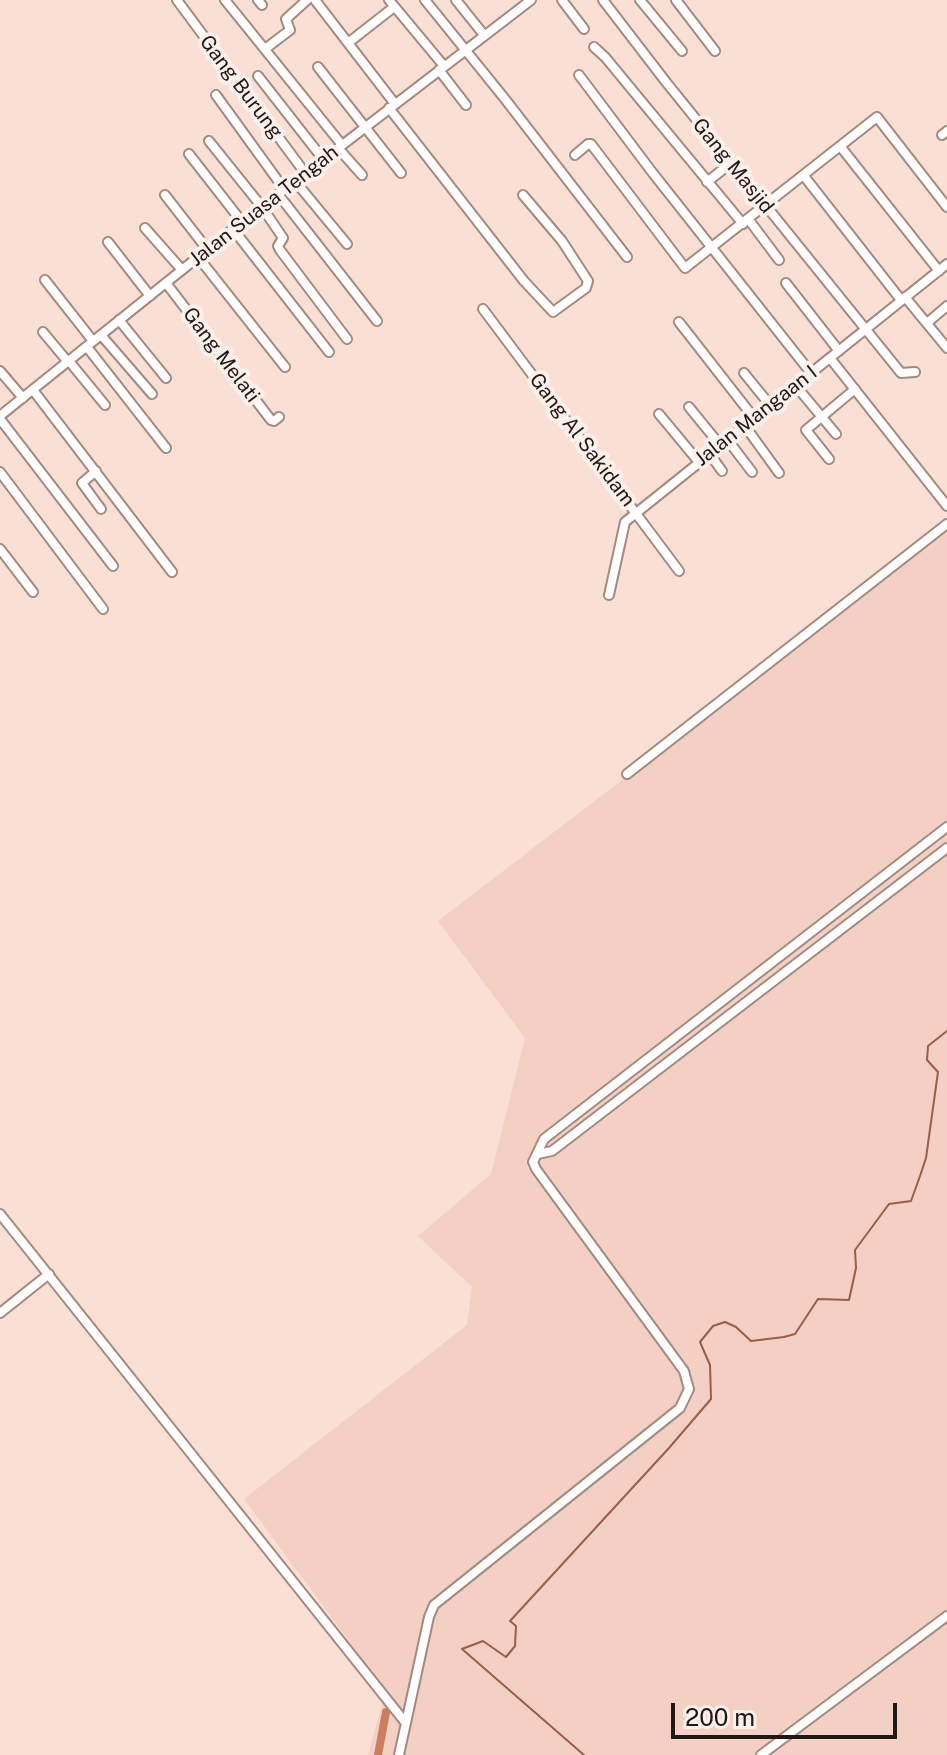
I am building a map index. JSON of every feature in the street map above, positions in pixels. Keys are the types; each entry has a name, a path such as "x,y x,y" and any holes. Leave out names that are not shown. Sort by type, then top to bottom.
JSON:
{"street":[{"name":"Gang Burung","path":"177,0 305,173"},
{"path":"225,0 362,175"},
{"path":"265,49 290,30 286,19 307,0"},
{"path":"315,0 524,281 553,312 586,288 588,281 562,241 523,195"},
{"path":"425,0 627,257"},
{"path":"456,0 484,35"},
{"path":"562,0 584,29"},
{"name":"Gang Masjid","path":"603,0 901,373 915,372"},
{"path":"640,0 682,51"},
{"path":"676,0 715,51"},
{"name":"Jalan Suasa Tengah","path":"2,416 207,249 529,1"},
{"path":"348,43 392,3 466,105"},
{"path":"594,47 707,182 779,260"},
{"path":"318,67 401,173"},
{"path":"579,75 811,373"},
{"path":"258,76 323,159"},
{"path":"216,95 281,192 377,321"},
{"path":"575,155 591,144 685,268 877,117 947,207"},
{"path":"209,141 262,207 283,238 279,248 347,339"},
{"path":"840,146 943,267"},
{"path":"189,154 242,222"},
{"path":"707,182 731,163"},
{"path":"804,176 947,348"},
{"path":"295,181 347,244"},
{"path":"165,195 207,249"},
{"path":"145,228 182,270"},
{"path":"233,229 329,352"},
{"path":"108,242 150,296"},
{"path":"198,257 285,367"},
{"name":"Jalan Mangaan I","path":"609,595 624,524 636,512 943,267"},
{"path":"45,280 166,448"},
{"name":"Gang Melati","path":"166,283 271,420 279,417"},
{"path":"786,283 839,351"},
{"path":"927,323 947,306"},
{"name":"Gang Al Sakidam","path":"483,309 679,571"},
{"path":"119,320 166,378"},
{"path":"679,322 754,418"},
{"path":"43,332 105,405"},
{"path":"101,335 152,394"},
{"path":"830,358 947,506"},
{"path":"0,371 23,398"},
{"path":"744,373 770,405"},
{"path":"796,386 836,434"},
{"path":"829,459 806,432 855,389"},
{"path":"33,390 172,572"},
{"path":"0,403 2,416 113,566"},
{"path":"689,407 752,472"},
{"path":"659,414 698,461"},
{"path":"745,426 779,473"},
{"path":"709,453 722,471"},
{"path":"96,471 82,483 101,509"},
{"path":"0,472 103,609"},
{"path":"627,774 947,524"},
{"path":"0,549 33,592"},
{"path":"399,1755 434,1605 680,1408 689,1389 684,1371 536,1169 533,1162 544,1139 947,827"},
{"path":"538,1154 552,1151 947,848"},
{"path":"0,1214 405,1722"},
{"path":"0,1313 49,1274"},
{"path":"761,1755 947,1616"}],"shaded area":[{"path":"947,531 947,1755 368,1755 386,1691 244,1499 467,1325 472,1287 418,1236 491,1174 525,1038 438,921"}],"waterway":[{"path":"584,1755 462,1649 483,1641 506,1657 515,1646 516,1626 510,1621 711,1399 710,1365 700,1342 713,1326 725,1322 736,1327 751,1341 784,1337 795,1334 818,1299 849,1300 856,1268 855,1250 889,1204 911,1201 926,1158 938,1072 927,1060 928,1046 947,1031"},
{"path":"378,1755 386,1712"}]}
